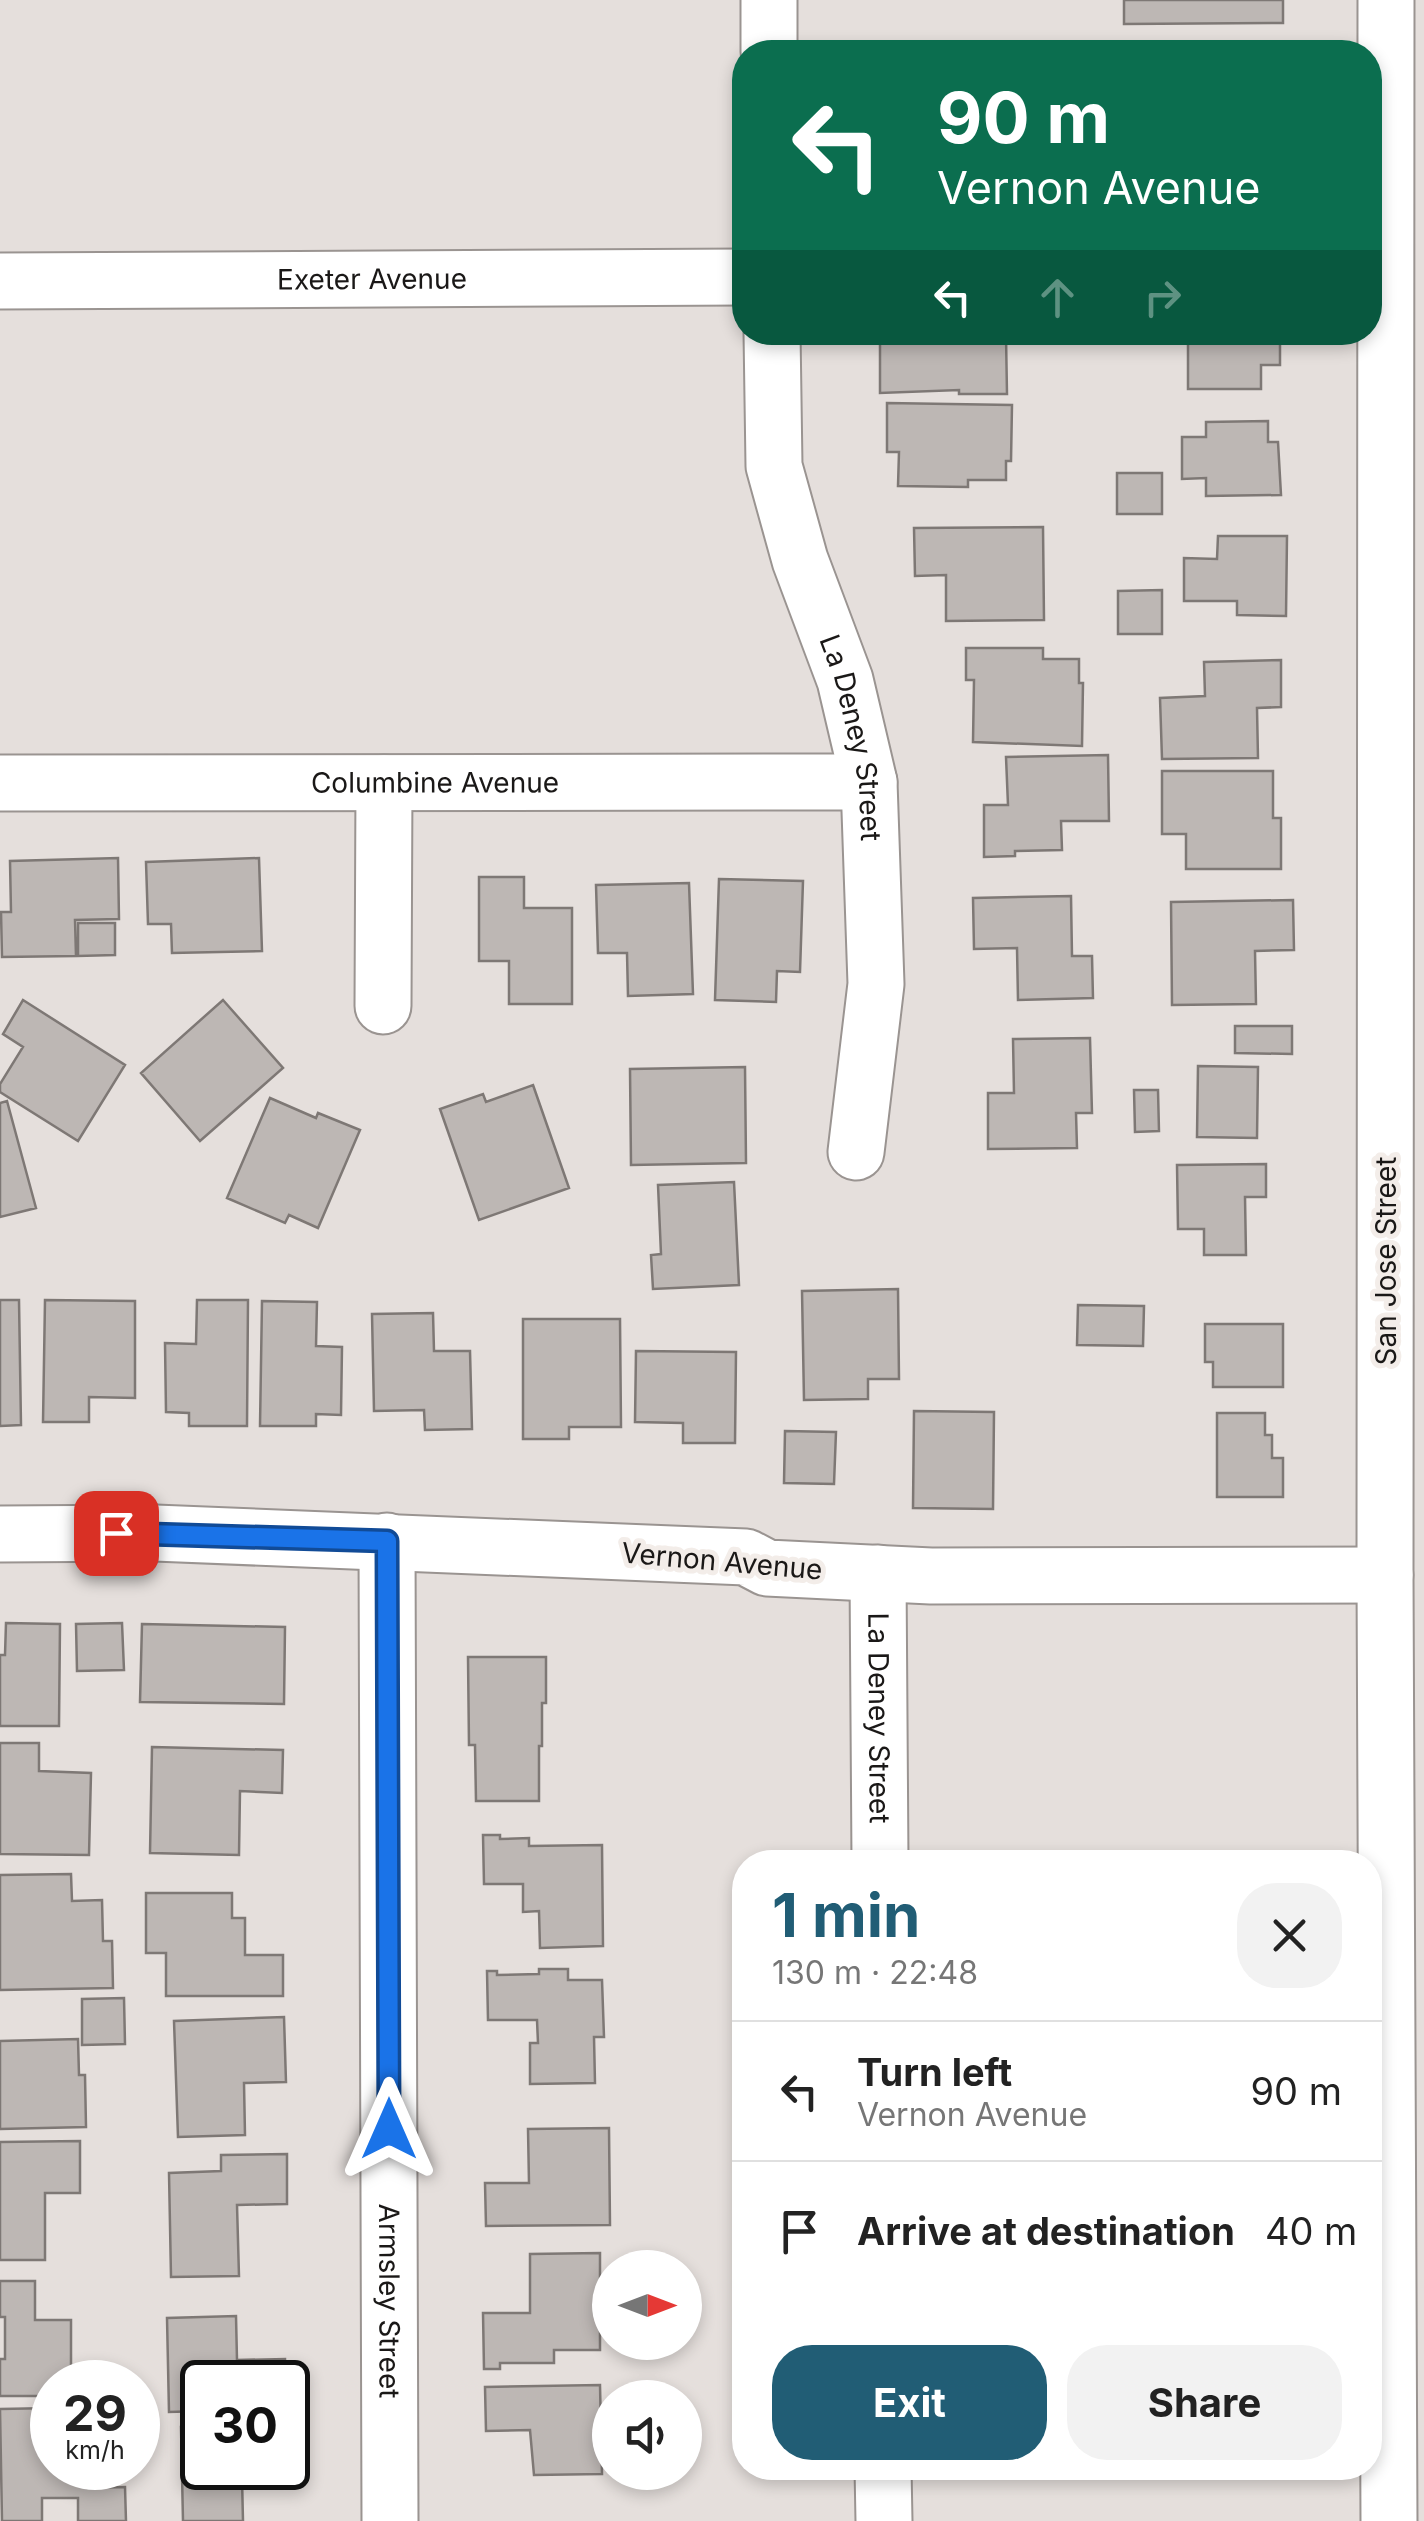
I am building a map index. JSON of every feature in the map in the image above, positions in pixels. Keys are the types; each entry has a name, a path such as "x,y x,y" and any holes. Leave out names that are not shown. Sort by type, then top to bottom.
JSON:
{"street":[{"path":"769,0 770,40"},
{"name":"San Jose Street","path":"1386,0 1405,1141 1384,1575 1390,2521"},
{"name":"Exeter Avenue","path":"0,280 732,277"},
{"name":"La Deney Street","path":"772,345 774,466 800,560 845,680 869,782 876,984 856,1152"},
{"name":"Columbine Avenue","path":"0,783 869,782"},
{"path":"383,1006 384,784"},
{"name":"Vernon Avenue","path":"0,1534 155,1533 746,1557 767,1568 931,1576 1384,1575"},
{"name":"Armsley Street","path":"387,1541 390,2521"},
{"name":"La Deney Street","path":"878,1573 880,1850"},
{"path":"883,2480 884,2521"}],"building":[{"path":"1124,0 1283,0 1283,23 1124,24"},
{"path":"880,345 1006,345 1007,394 959,394 959,390 880,393"},
{"path":"1188,345 1280,345 1280,365 1261,365 1261,389 1188,389"},
{"path":"887,403 1012,405 1011,461 1006,461 1006,480 968,480 968,487 898,486 899,452 887,452"},
{"path":"1268,421 1268,442 1278,442 1281,495 1206,496 1206,478 1182,479 1182,437 1206,437 1206,422"},
{"path":"1117,473 1162,473 1162,514 1117,514"},
{"path":"1043,527 1044,620 946,621 946,575 915,576 914,528"},
{"path":"1218,536 1287,536 1286,616 1237,615 1237,601 1184,601 1184,558 1217,559"},
{"path":"1162,590 1162,634 1118,634 1118,591"},
{"path":"966,648 1043,648 1043,659 1079,659 1079,683 1083,683 1082,746 973,742 974,680 966,680"},
{"path":"1281,660 1281,707 1257,708 1258,758 1162,759 1160,698 1205,696 1204,662"},
{"path":"1108,755 1109,821 1061,821 1062,850 1015,851 1015,856 984,857 984,805 1008,805 1006,757"},
{"path":"1162,771 1273,771 1273,818 1281,818 1281,869 1186,869 1186,834 1162,834"},
{"path":"118,858 119,919 75,920 76,956 2,957 1,912 11,912 10,861"},
{"path":"259,858 262,951 172,953 171,924 148,924 146,862"},
{"path":"479,877 524,877 524,908 572,908 572,1004 509,1004 509,961 479,961"},
{"path":"719,879 803,881 800,972 777,971 776,1002 715,1000"},
{"path":"689,883 693,994 628,996 627,953 598,953 596,885"},
{"path":"1071,896 1072,956 1092,956 1093,998 1018,1000 1017,948 974,949 973,898"},
{"path":"1293,900 1294,950 1255,951 1256,1004 1172,1005 1171,902"},
{"path":"78,923 115,923 115,955 78,956"},
{"path":"23,1000 125,1065 78,1141 0,1092 0,1084 23,1047 3,1034"},
{"path":"223,1000 283,1068 200,1141 141,1073"},
{"path":"1235,1026 1292,1026 1292,1054 1235,1053"},
{"path":"1090,1038 1092,1113 1076,1113 1077,1148 988,1149 988,1093 1014,1093 1013,1039"},
{"path":"1198,1066 1258,1067 1257,1138 1197,1137"},
{"path":"745,1067 746,1163 631,1165 630,1069"},
{"path":"533,1085 569,1188 479,1220 440,1109 483,1094 486,1102"},
{"path":"1134,1090 1158,1090 1159,1131 1135,1132"},
{"path":"270,1098 316,1118 318,1113 360,1130 318,1228 289,1215 285,1223 227,1198"},
{"path":"7,1101 36,1208 0,1217 0,1103"},
{"path":"1266,1164 1266,1197 1245,1197 1246,1255 1204,1255 1204,1229 1178,1229 1177,1165"},
{"path":"734,1182 739,1285 653,1289 651,1255 661,1254 658,1185"},
{"path":"898,1289 899,1379 868,1379 868,1399 804,1400 802,1291"},
{"path":"0,1300 19,1300 21,1425 0,1426"},
{"path":"45,1300 135,1301 135,1398 89,1397 89,1422 43,1422"},
{"path":"197,1300 248,1300 247,1426 189,1426 189,1413 166,1412 165,1343 196,1344"},
{"path":"262,1301 317,1302 316,1346 342,1347 341,1415 316,1414 316,1426 260,1426"},
{"path":"1078,1305 1144,1306 1143,1346 1077,1345"},
{"path":"433,1313 434,1351 470,1351 472,1429 425,1430 424,1410 374,1411 372,1314"},
{"path":"523,1319 620,1319 621,1427 569,1427 569,1439 523,1439"},
{"path":"1205,1324 1283,1324 1283,1387 1213,1387 1213,1362 1205,1362"},
{"path":"636,1351 736,1352 735,1443 683,1443 683,1423 635,1422"},
{"path":"914,1411 994,1412 993,1509 913,1508"},
{"path":"1217,1413 1265,1413 1265,1435 1272,1435 1272,1458 1283,1458 1283,1497 1217,1497"},
{"path":"785,1431 836,1432 834,1484 784,1483"},
{"path":"6,1623 60,1624 59,1726 0,1726 0,1655 5,1655"},
{"path":"122,1623 124,1670 77,1671 76,1624"},
{"path":"142,1624 285,1627 284,1704 140,1702"},
{"path":"468,1657 546,1657 539,1801 476,1801 475,1745 469,1745"},
{"path":"0,1743 39,1743 39,1771 91,1773 89,1855 0,1854"},
{"path":"152,1747 283,1750 282,1793 240,1791 239,1855 150,1853"},
{"path":"483,1835 529,1838 529,1846 602,1845 603,1946 540,1948 539,1911 523,1912 523,1884 484,1884"},
{"path":"71,1874 72,1901 102,1900 103,1941 112,1941 113,1988 0,1990 0,1875"},
{"path":"146,1893 232,1893 232,1918 245,1918 245,1955 283,1955 283,1996 166,1996 166,1953 146,1953"},
{"path":"539,1969 568,1969 568,1980 602,1980 604,2037 594,2037 595,2083 530,2084 530,2043 538,2043 537,2020 488,2020 487,1971 497,1971 497,1975 539,1974"},
{"path":"124,1998 125,2044 82,2045 82,1999"},
{"path":"284,2017 286,2082 244,2083 245,2135 178,2137 174,2021"},
{"path":"78,2039 79,2075 85,2075 86,2127 0,2129 0,2041"},
{"path":"609,2128 610,2225 486,2226 485,2183 529,2183 528,2129"},
{"path":"80,2141 80,2193 45,2193 45,2260 0,2260 0,2142"},
{"path":"287,2154 287,2204 237,2205 239,2276 171,2277 169,2173 221,2171 221,2155"},
{"path":"592,2253 592,2350 554,2350 554,2363 500,2363 500,2369 484,2369 483,2313 530,2313 530,2254"},
{"path":"0,2281 35,2281 35,2320 71,2320 71,2360 30,2360 30,2396 0,2396 5,2317 0,2317"},
{"path":"236,2316 237,2360 180,2360 180,2412 169,2412 167,2318"},
{"path":"592,2385 592,2474 534,2475 530,2430 486,2431 485,2387"},
{"path":"30,2408 30,2490 125,2490 126,2521 78,2521 78,2498 42,2498 42,2521 2,2521 0,2409"},
{"path":"182,2490 242,2490 243,2521 183,2521"}],"route":[{"path":"116,1533 387,1541 389,2129"}]}
